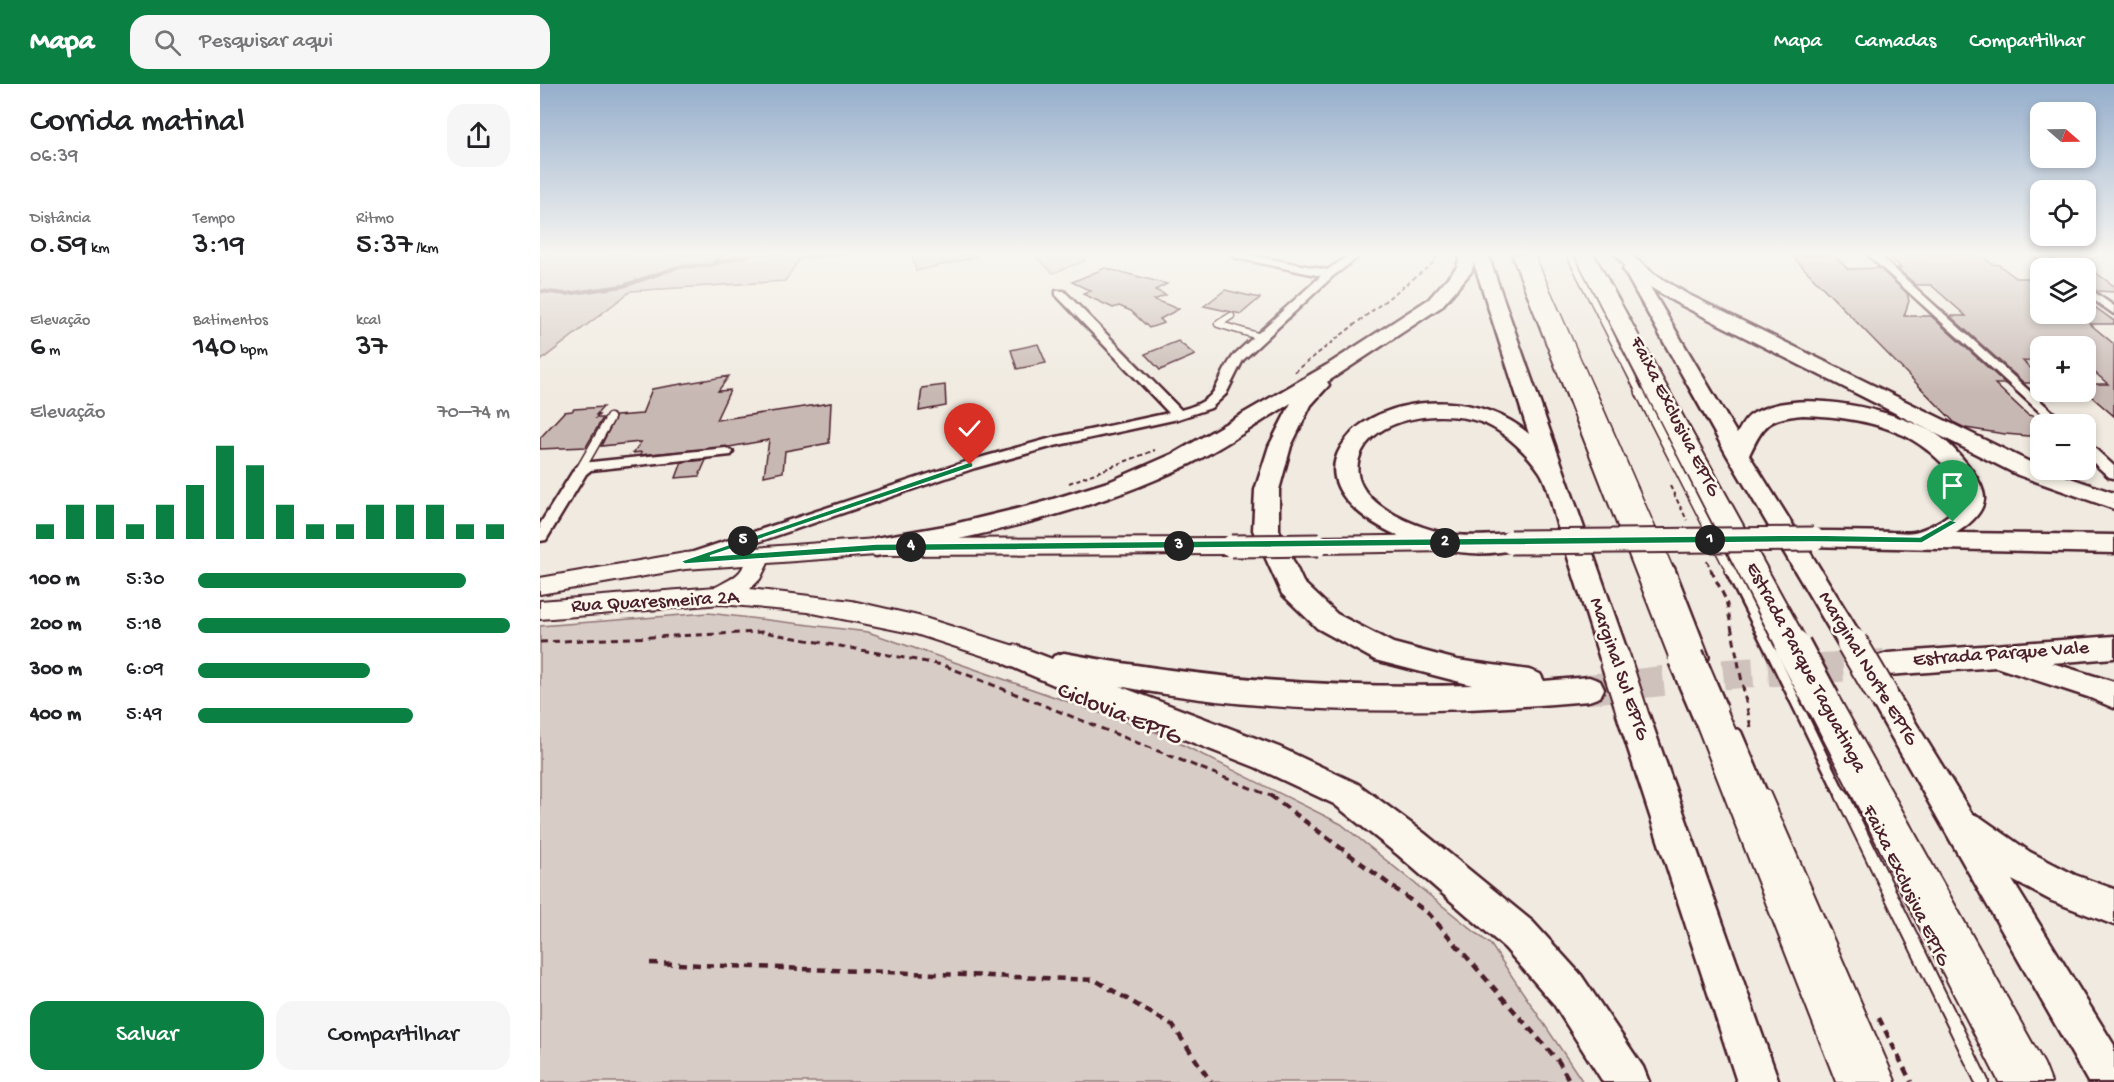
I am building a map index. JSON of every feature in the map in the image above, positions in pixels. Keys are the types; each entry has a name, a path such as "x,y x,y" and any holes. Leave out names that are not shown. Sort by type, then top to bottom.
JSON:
{"highway":[{"path":"1541,302 1699,661 1861,1082"},
{"name":"Estrada Parque Taguatinga","path":"1607,302 1809,700 2026,1082"}],"main road":[{"path":"876,548 1043,510 1119,486 1183,458 1334,369 1436,302"},
{"name":"Marginal Sul EPTG","path":"1495,302 1758,1082"},
{"name":"Marginal Norte EPTG","path":"1650,302 1738,455 1852,643 1885,679 1960,822 2112,1082"},
{"path":"1688,302 2026,470 2114,501"},
{"path":"1015,656 1188,686 1281,693 1473,696 1582,689 1457,671 1385,652 1327,621 1292,587 1266,530 1267,490 1280,446 1302,403 1334,369"},
{"path":"1738,455 1749,431 1762,417 1787,410 1838,409 1867,415 1903,428 1943,450 1971,490 1971,502 1964,515 1922,540"},
{"path":"1449,543 1378,516 1352,491 1345,477 1344,464 1351,447 1364,432 1384,420 1409,412 1431,410 1476,414 1504,425 1550,469"},
{"path":"540,586 685,561 876,548 1813,538 2114,544"},
{"path":"721,595 750,578 756,562 750,557"},
{"name":"Rua Quaresmeira 2A","path":"540,610 721,595 808,603 918,625 1015,656"},
{"name":"Estrada Parque Vale","path":"1885,679 1996,657 2114,646"},
{"path":"1015,656 1267,758 1346,794 1411,844 1519,934 1567,989 1628,1082"},
{"path":"1996,657 2098,688 2114,696"},
{"path":"1960,822 2017,864 2065,889 2114,907"}],"street":[{"path":"1069,302 1178,415"},
{"path":"685,561 970,465 1052,442 1178,415 1204,407 1220,393 1229,369 1300,302"},
{"path":"1925,302 2049,414"},
{"path":"2102,302 2114,311"},
{"path":"540,536 580,471 594,464 726,452"},
{"path":"2096,457 2114,474"}],"lane":[{"path":"1552,302 1667,563 1699,661"},
{"name":"Faixa Exclusiva EPTG","path":"1595,302 1782,649"},
{"path":"1231,316 1218,324 1261,338"},
{"path":"580,471 610,418"},
{"name":"Faixa Exclusiva EPTG","path":"1809,700 1982,1082"},
{"path":"1721,718 1889,1082"}],"path":[{"path":"1670,485 1690,527"},
{"path":"1706,558 1726,600 1753,740"},
{"name":"Ciclovia EPTG","path":"540,642 763,632 943,665 1274,797 1430,914 1559,1062 1570,1082"},
{"path":"650,963 1095,980 1173,1026 1211,1082"},
{"path":"1875,1008 1911,1082"}],"shaded area":[{"path":"540,302 617,302 540,361"},
{"path":"708,613 868,632 1161,734 1341,824 1491,945 1583,1082 540,1082 540,626"}],"building":[{"path":"1099,302 1158,302 1179,309 1160,319 1164,323 1149,328 1131,311 1119,306 1113,308"},
{"path":"1210,302 1256,302 1241,314 1204,306"},
{"path":"1836,302 1909,302 1904,316 1931,316 2006,384 1995,384 2030,415 2030,436 1965,428 1955,423"},
{"path":"1950,302 2030,302 2030,324 2090,324 2114,344 2114,416 2096,400 2096,384 2108,384 2096,374 2096,336 2030,336 2030,361 2023,361 2030,368 2030,383 2024,383 1950,316 1966,316"},
{"path":"2096,308 2114,321 2114,324 2096,324"},
{"path":"1178,341 1195,355 1160,370 1145,354"},
{"path":"1038,344 1046,363 1017,369 1011,350"},
{"path":"729,376 718,391 730,390 716,420 831,403 829,443 785,451 783,472 764,476 769,440 729,447 640,455 642,452 633,453 641,442 601,446 616,416 642,414 652,389"},
{"path":"945,385 946,406 919,411 922,388"},
{"path":"603,407 596,418 603,418 586,447 540,449 540,438 564,412"},
{"path":"706,460 699,476 676,478 682,462"}],"tunnel":[{"path":"1589,689 1728,674 1884,664"}],"route":[{"path":"970,465 685,561 876,548 1813,538 1922,540 1953,522"}]}
